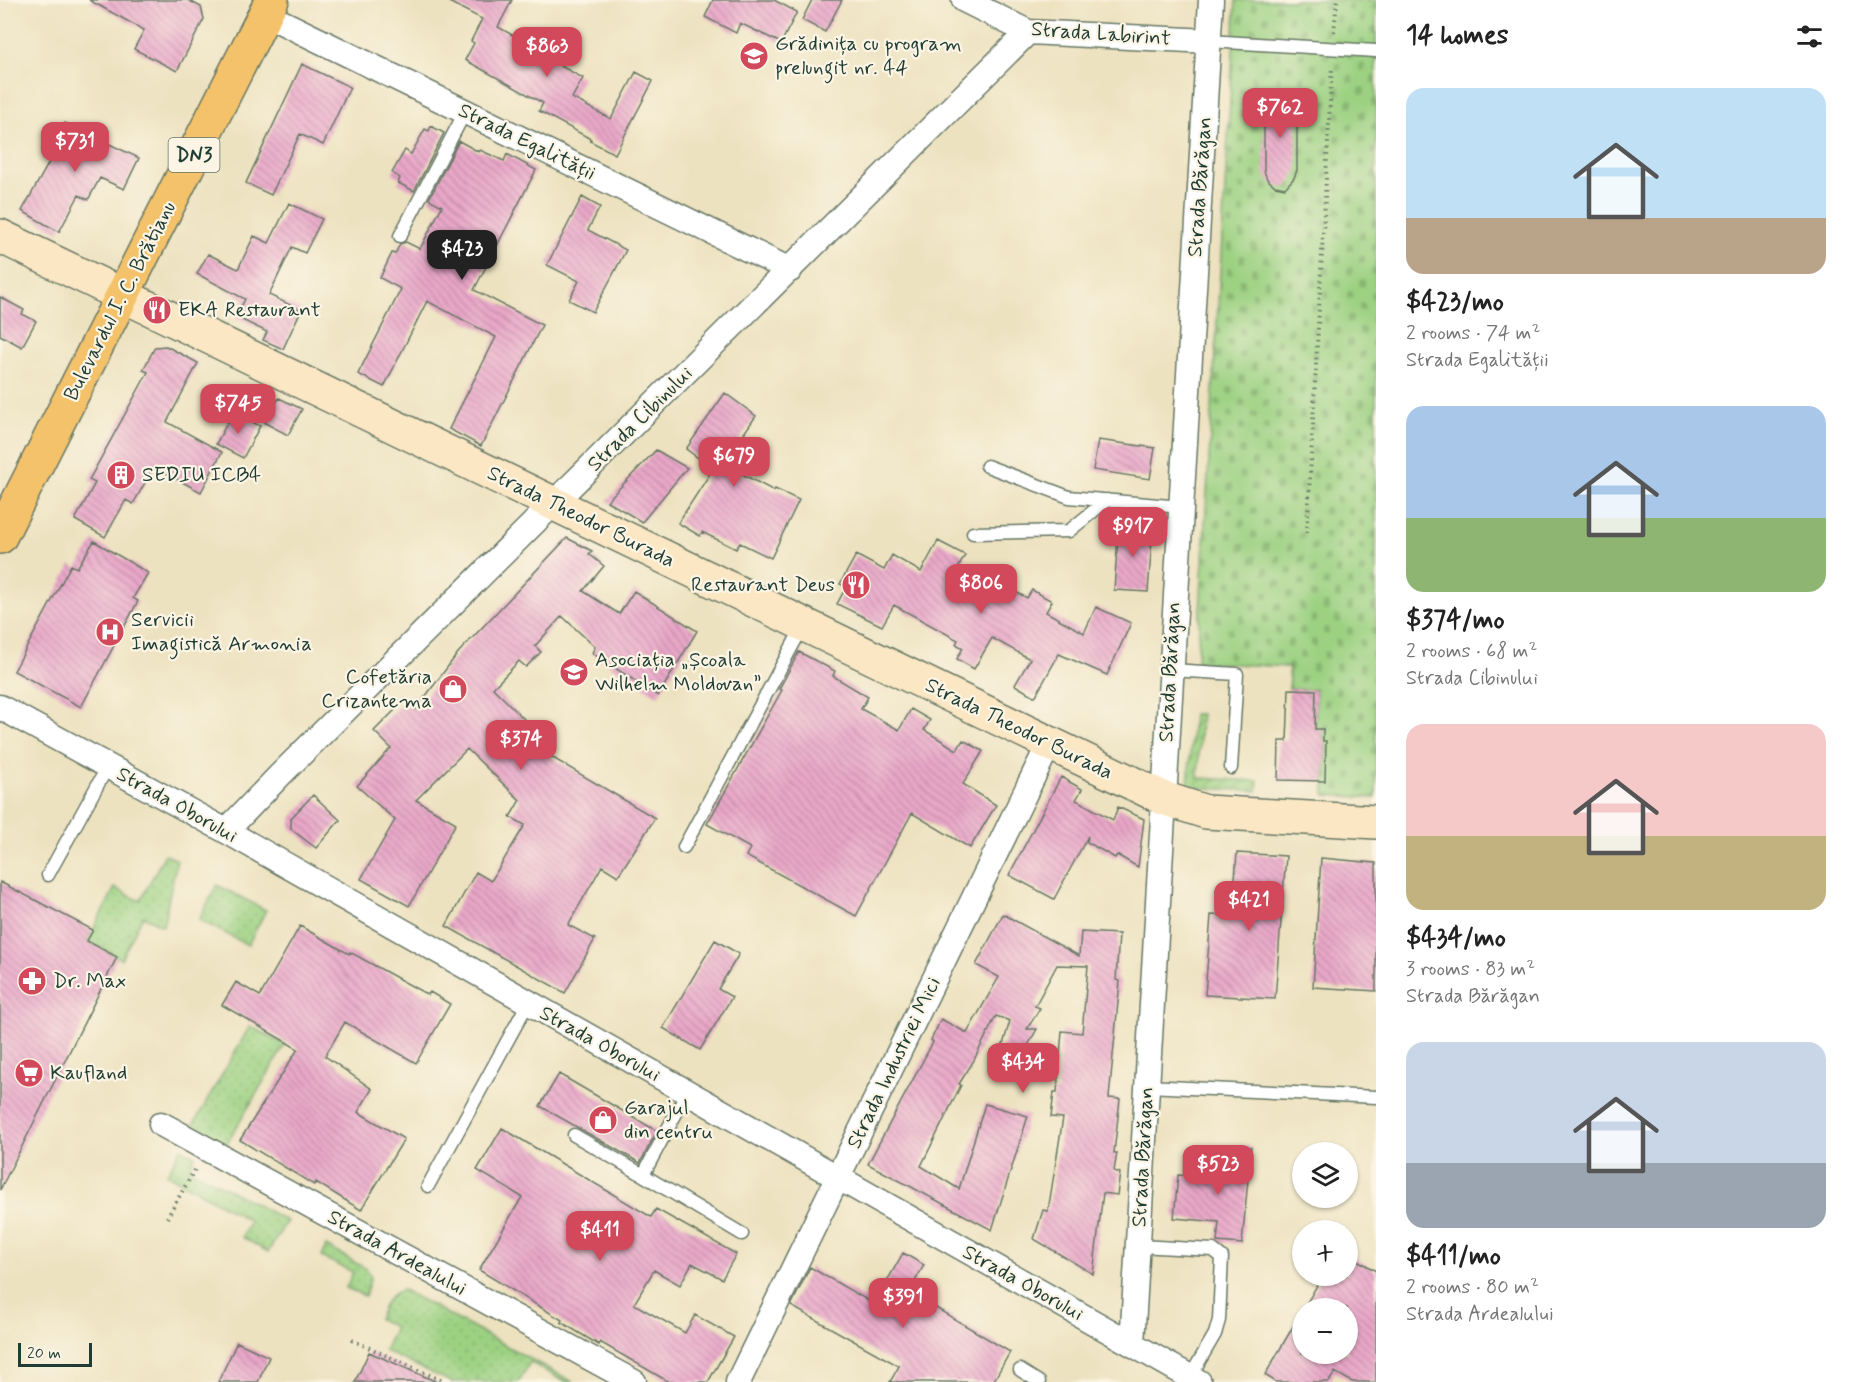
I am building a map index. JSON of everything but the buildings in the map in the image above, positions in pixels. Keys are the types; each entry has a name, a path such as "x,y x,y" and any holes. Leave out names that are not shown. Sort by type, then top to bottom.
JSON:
{"main road":[{"name":"Bulevardul I. C. Brătianu","path":"0,537 268,7"}],"street":[{"name":"Strada Labirint","path":"964,0 1028,32 1209,41"},
{"name":"Strada Bărăgan","path":"1132,1344 1211,0"},
{"name":"Strada Egalității","path":"268,7 465,112 790,270"},
{"name":"Strada Cibinului","path":"226,831 1028,32"},
{"name":"Strada Theodor Burada","path":"0,236 1163,798 1206,812 1376,822"},
{"name":"Strada Oborului","path":"0,707 226,831 1195,1380"},
{"name":"Strada Industriei Mici","path":"738,1382 1049,744"},
{"name":"Strada Ardealului","path":"161,1124 634,1382"}],"lane":[{"path":"1209,41 1376,51"},
{"path":"400,236 465,112"},
{"path":"987,466 1069,497 1180,507"},
{"path":"973,533 1069,531 1107,500"},
{"path":"684,847 803,625"},
{"path":"1171,670 1237,674 1231,768"},
{"path":"48,875 108,766"},
{"path":"428,1186 528,1003"},
{"path":"1147,1086 1376,1097"},
{"path":"643,1175 687,1093"},
{"path":"574,1135 742,1234"},
{"path":"1139,1246 1213,1250 1222,1257 1219,1320 1195,1380"},
{"path":"1020,1370 1039,1382"}],"path":[{"path":"1307,533 1336,0"},
{"path":"167,1218 206,1148"},
{"path":"352,1340 445,1382"}],"green space":[{"path":"1236,0 1376,0 1376,798 1325,795 1326,742 1323,741 1323,729 1315,729 1316,690 1289,689 1289,667 1197,662"},
{"path":"1193,714 1201,714 1198,778 1258,781 1257,791 1188,787"},
{"path":"165,854 177,860 163,926 143,916 121,959 87,941 115,888 140,901"},
{"path":"217,885 266,910 248,945 199,920"},
{"path":"250,1026 285,1045 225,1147 192,1127"},
{"path":"181,1148 195,1156 189,1168 287,1221 268,1252 242,1237 250,1221 167,1174"},
{"path":"326,1246 365,1268 371,1276 365,1296 346,1288 353,1272 321,1257"},
{"path":"403,1290 573,1382 565,1382 530,1362 519,1382 451,1382 384,1351 395,1327 378,1319 390,1297"}],"place":[{"name":"Grădinița cu program prelungit nr. 44","path":"754,56"},
{"name":"EKA Restaurant","path":"157,310"},
{"name":"SEDIU ICB4","path":"121,475"},
{"name":"Restaurant Deus","path":"856,585"},
{"name":"Servicii Imagistică Armonia","path":"110,632"},
{"name":"Asociația „Școala Wilhelm Moldovan”","path":"574,672"},
{"name":"Cofetăria Crizantema","path":"453,689"},
{"name":"Dr. Max","path":"32,981"},
{"name":"Kaufland","path":"29,1073"},
{"name":"Garajul din centru","path":"603,1120"}]}
